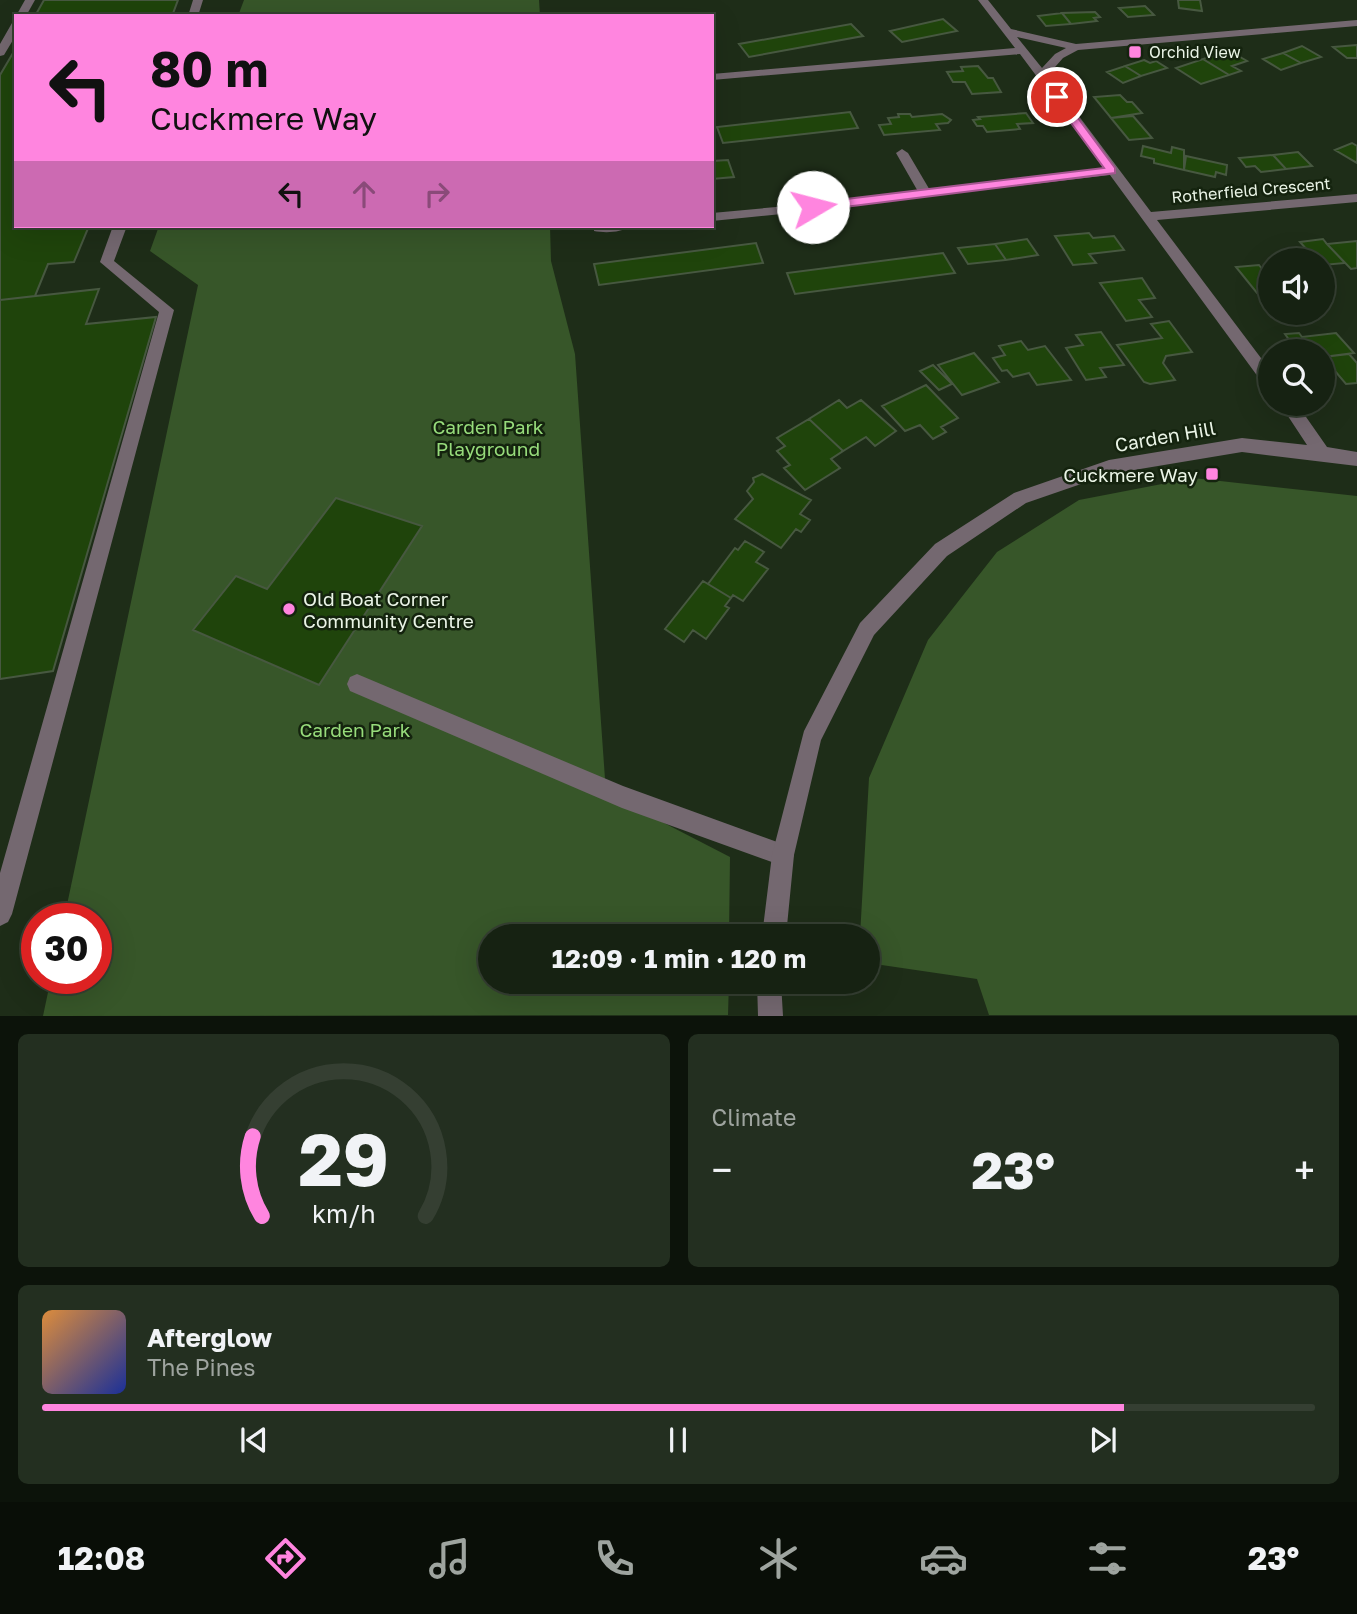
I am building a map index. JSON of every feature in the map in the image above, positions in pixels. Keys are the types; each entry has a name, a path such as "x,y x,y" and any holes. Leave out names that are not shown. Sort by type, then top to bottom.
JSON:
{"street":[{"path":"983,0 1258,365"},
{"path":"1007,31 1076,47 1357,23"},
{"path":"0,53 14,28"},
{"path":"1042,75 1059,56 1076,47"},
{"path":"714,77 1022,51"},
{"path":"902,153 925,192"},
{"path":"714,217 1111,171"},
{"name":"Rotherfield Crescent","path":"1147,217 1357,198"},
{"path":"0,914 167,310 107,262 119,228"},
{"path":"1296,416 1322,453"},
{"name":"Carden Hill","path":"775,924 783,855 811,738 867,629 941,550 1020,498 1109,467 1242,445 1357,459"},
{"path":"357,684 622,797 783,855"},
{"path":"770,994 771,1016"}],"green space":[{"path":"244,0 539,0 540,14 239,14"},
{"name":"Carden Park","path":"158,228 550,228 551,261 575,354 606,793 730,857 729,924 478,924 478,994 729,994 728,1015 43,1016 48,994 112,994 112,903 67,903 198,285 150,251"},
{"path":"1193,478 1357,496 1357,1015 989,1015 977,979 880,965 880,924 861,924 869,778 928,640 997,552 1079,500"}],"building":[{"path":"44,0 178,0 173,14 36,14"},
{"path":"1178,0 1200,0 1202,11 1179,8"},
{"path":"1145,6 1154,15 1128,17 1119,8"},
{"path":"1095,12 1100,17 1094,18 1097,21 1071,24 1062,13"},
{"path":"1062,13 1071,24 1046,26 1038,16"},
{"path":"943,19 957,31 902,42 890,31"},
{"path":"851,24 863,36 749,57 739,44"},
{"path":"1357,45 1357,58 1347,58 1333,47"},
{"path":"1302,46 1321,57 1301,63 1283,53"},
{"path":"14,51 14,228 88,228 74,262 48,264 35,296 0,300 0,75"},
{"path":"1222,53 1226,56 1233,53 1247,61 1232,66 1241,71 1229,75 1203,59"},
{"path":"1283,53 1301,63 1281,70 1263,59"},
{"path":"1203,59 1229,75 1201,84 1176,68"},
{"path":"1144,60 1150,63 1156,61 1167,68 1141,76 1125,66"},
{"path":"978,66 988,78 993,78 1001,92 972,94 965,82 953,82 947,72 963,71 961,67"},
{"path":"1125,66 1141,76 1123,83 1107,72"},
{"path":"1120,95 1127,102 1132,102 1142,113 1111,118 1094,97"},
{"path":"850,112 858,128 723,143 717,127"},
{"path":"1026,113 1033,123 1017,124 1020,129 987,132 973,120 980,119 978,117"},
{"path":"898,114 910,114 912,117 942,114 951,120 948,123 936,124 940,130 884,135 879,125 891,124 888,118 899,117"},
{"path":"1133,116 1152,138 1129,140 1111,118"},
{"path":"1352,143 1357,146 1357,163 1335,150"},
{"path":"1143,146 1171,153 1172,147 1184,150 1184,170 1154,163 1154,159 1141,156"},
{"path":"1298,152 1312,166 1286,169 1273,155"},
{"path":"1273,155 1286,169 1261,172 1255,166 1246,167 1239,158"},
{"path":"1186,156 1227,165 1226,175 1216,172 1215,177 1184,170"},
{"path":"728,160 734,177 714,179 714,161"},
{"path":"1089,233 1093,238 1114,236 1124,250 1089,254 1096,263 1073,265 1055,236"},
{"path":"1027,239 1038,255 1006,260 995,244"},
{"path":"1323,239 1331,248 1305,248 1300,242"},
{"path":"1357,241 1357,268 1351,269 1335,252 1335,248 1327,244"},
{"path":"756,243 763,263 599,285 594,264"},
{"path":"995,244 1006,260 968,264 958,248"},
{"path":"1335,252 1345,263 1335,264"},
{"path":"943,253 955,273 795,294 787,273"},
{"path":"1258,265 1258,293 1257,293 1236,267"},
{"path":"1142,278 1155,298 1139,300 1152,317 1126,321 1100,283"},
{"path":"99,289 86,324 156,317 53,671 0,679 0,300"},
{"path":"1169,321 1192,352 1166,356 1163,363 1175,380 1150,384 1144,382 1117,345 1162,338 1151,324"},
{"path":"1101,332 1124,365 1100,368 1106,377 1086,380 1066,348 1083,345 1076,335"},
{"path":"1299,333 1302,337 1336,333 1354,353 1335,355 1335,339 1289,339 1285,334"},
{"path":"1021,341 1028,350 1045,346 1071,380 1037,385 1029,373 1013,377 1007,370 1002,371 993,358 1005,355 999,346"},
{"path":"974,353 999,382 962,395 938,365"},
{"path":"1349,354 1357,363 1357,383 1346,384 1335,371 1335,356"},
{"path":"933,365 952,384 939,390 920,371"},
{"path":"926,385 958,418 941,427 946,432 933,439 920,425 905,431 882,406"},
{"path":"839,400 847,408 861,400 896,431 875,446 866,437 843,451 809,419"},
{"path":"809,419 843,451 831,459 840,468 805,490 784,468 790,465 777,451 785,446 777,438"},
{"path":"762,474 811,500 800,514 810,520 801,532 796,529 781,548 735,519 753,499 747,491 754,482 753,478"},
{"name":"Old Boat Corner Community Centre","path":"336,498 422,526 319,685 193,630 236,576 267,589"},
{"path":"745,541 764,552 756,562 768,569 743,601 733,595 731,598 708,584 735,548 738,550"},
{"path":"703,581 731,598 725,606 729,608 706,639 693,630 684,642 665,629"}],"place":[{"name":"Orchid View","path":"1135,52"},
{"name":"Cuckmere Way","path":"1212,474"},
{"name":"Old Boat Corner Community Centre","path":"289,609"}],"route":[{"path":"813,207 1111,171 1057,97"}],"park label":[{"name":"Carden Park Playground","path":"488,437"}]}
